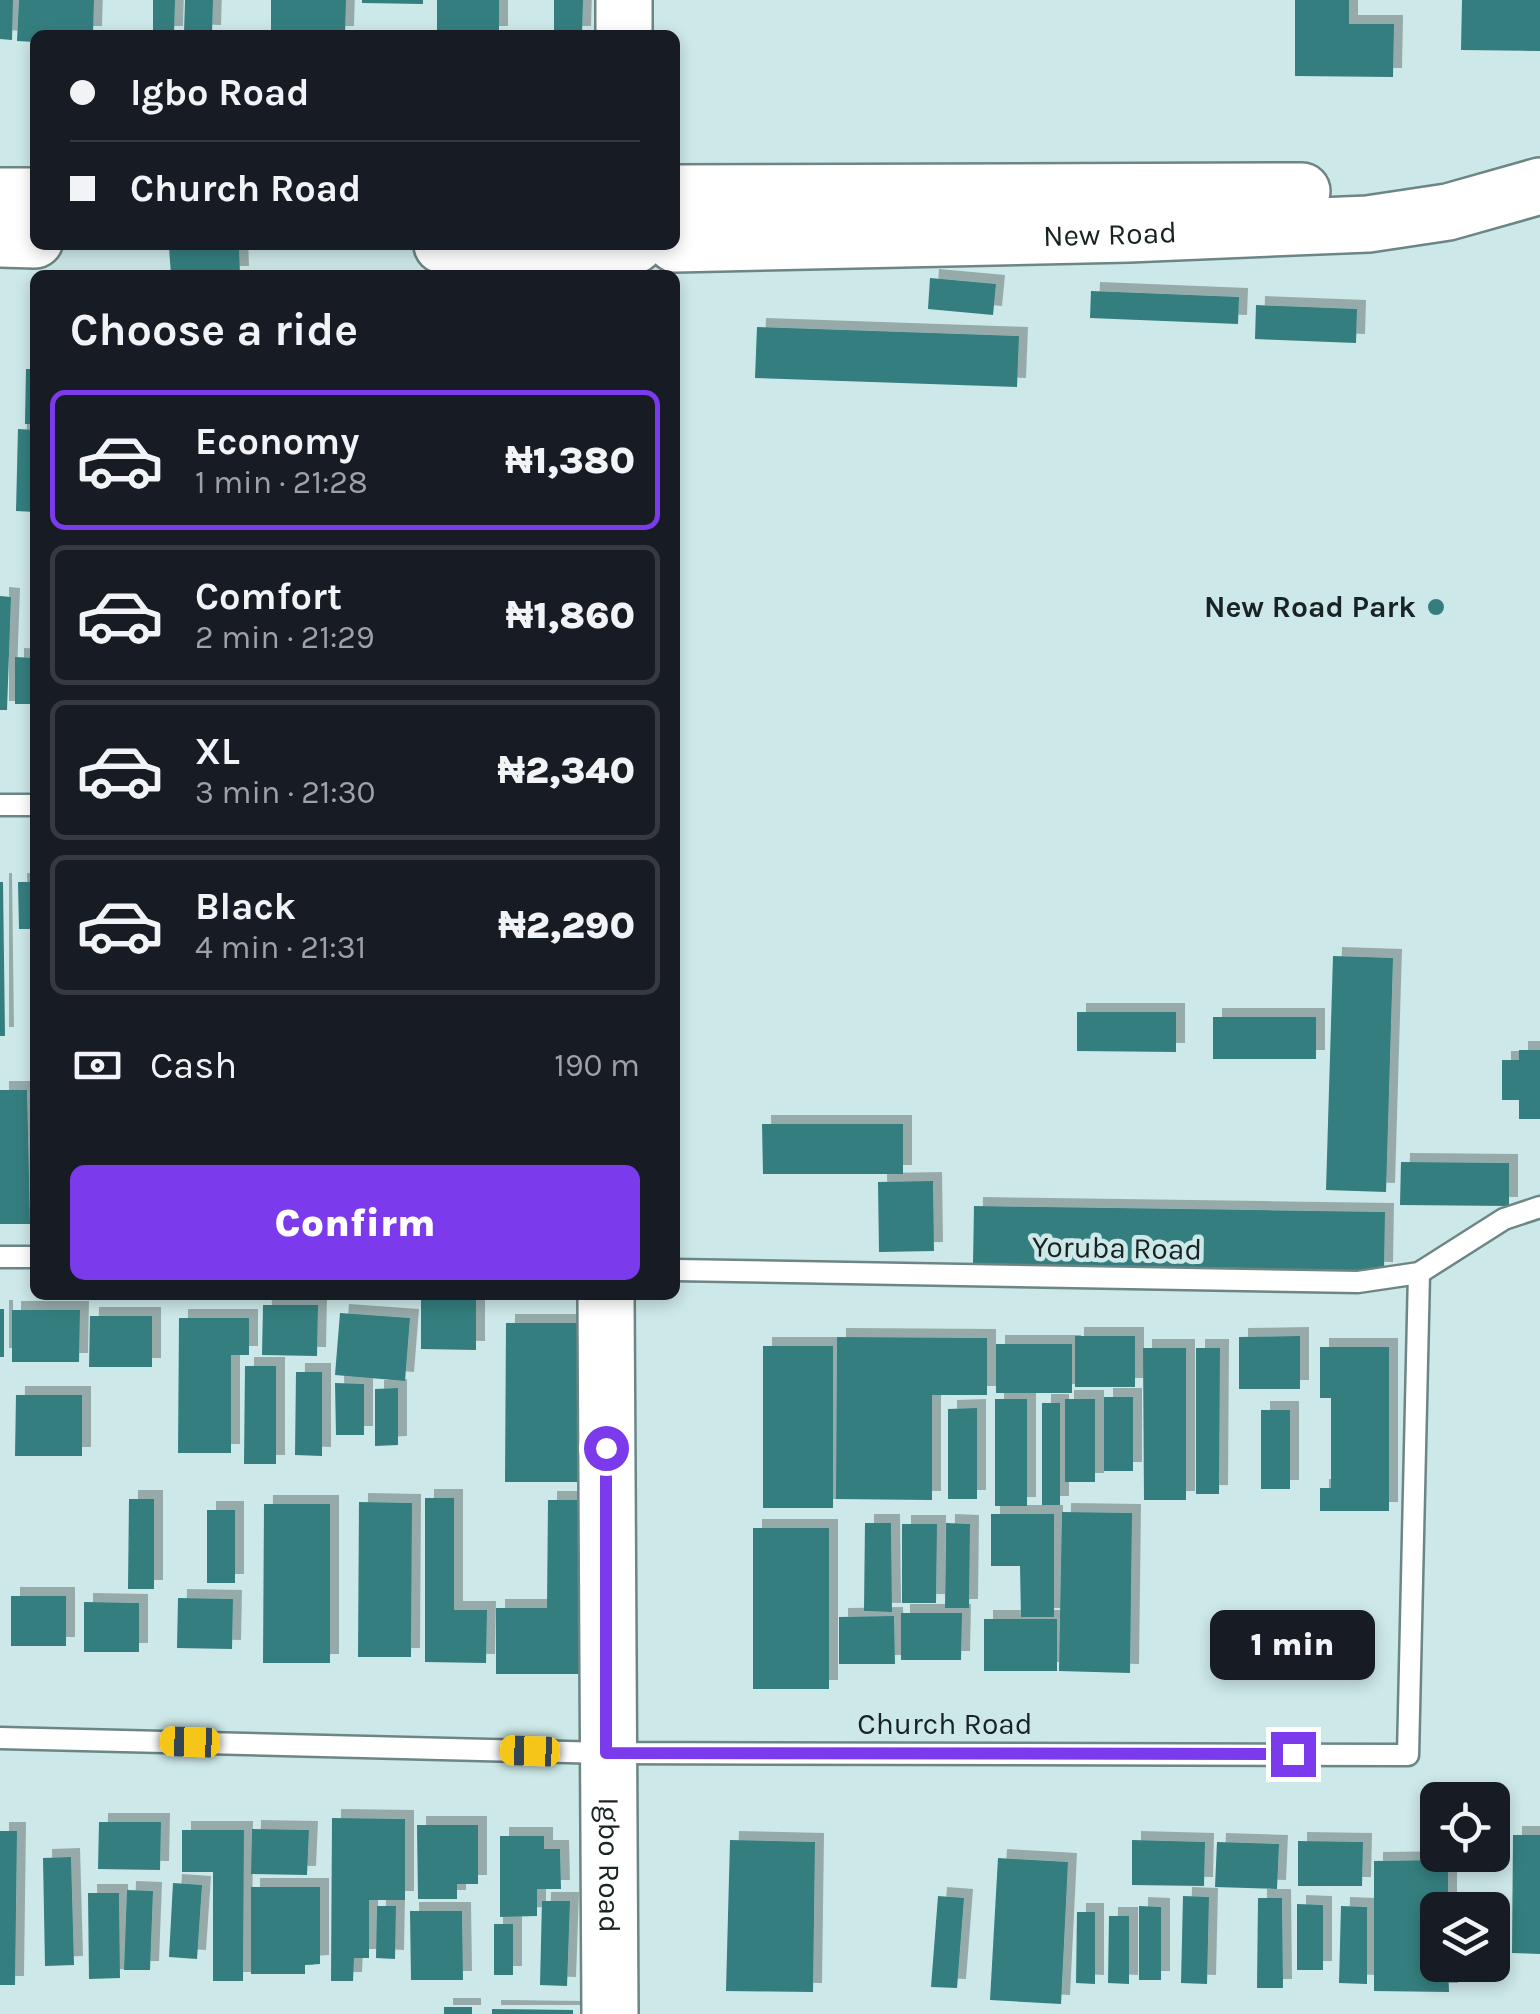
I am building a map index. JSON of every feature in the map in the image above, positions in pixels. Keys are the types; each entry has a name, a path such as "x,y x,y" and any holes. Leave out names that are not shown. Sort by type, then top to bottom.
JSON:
{"street":[{"path":"624,0 624,30"},
{"name":"New Road","path":"680,244 1368,224 1540,149"},
{"name":"New Road","path":"680,192 1442,195 1540,186"},
{"path":"0,196 30,196"},
{"path":"0,240 30,240"},
{"name":"Igbo Road","path":"606,1300 610,2014"}],"lane":[{"path":"0,805 30,804"},
{"name":"Yoruba Road","path":"680,1270 1358,1282 1420,1273 1504,1219 1540,1207"},
{"path":"0,1256 30,1257"},
{"name":"Church Road","path":"0,1738 606,1753 1408,1754 1420,1273"}],"building":[{"path":"0,0 13,0 12,40 0,39"},
{"path":"19,0 94,0 93,30 30,30 30,42 17,41"},
{"path":"153,0 175,0 174,30 153,30"},
{"path":"185,0 213,0 212,30 184,30"},
{"path":"271,0 346,0 345,30 271,30"},
{"path":"423,0 423,4 362,3"},
{"path":"437,0 499,0 499,30 437,30"},
{"path":"554,0 583,0 582,30 554,30"},
{"path":"1295,0 1349,0 1349,24 1394,24 1393,77 1295,76"},
{"path":"1462,0 1540,0 1540,51 1461,50"},
{"path":"169,250 239,250 240,270 171,270"},
{"path":"930,278 996,284 993,315 928,309"},
{"path":"1091,291 1239,297 1238,324 1090,318"},
{"path":"1256,305 1357,309 1356,343 1255,339"},
{"path":"757,327 1019,336 1017,387 755,378"},
{"path":"26,369 30,369 30,424 25,424"},
{"path":"18,429 30,430 30,512 16,511"},
{"path":"0,596 11,597 7,710 0,710"},
{"path":"15,657 30,658 30,704 15,704"},
{"path":"3,882 5,1036 0,1036"},
{"path":"18,882 30,882 30,929 19,929"},
{"path":"1333,956 1393,958 1386,1192 1326,1190"},
{"path":"1077,1012 1176,1012 1176,1052 1077,1051"},
{"path":"1213,1017 1316,1017 1316,1059 1213,1059"},
{"path":"1519,1050 1540,1050 1540,1119 1519,1119 1519,1100 1502,1100 1502,1060 1519,1060"},
{"path":"0,1090 27,1090 30,1224 0,1224"},
{"path":"762,1124 903,1124 903,1174 763,1174"},
{"path":"1401,1162 1509,1163 1509,1206 1400,1205"},
{"path":"933,1181 934,1251 879,1252 878,1182"},
{"path":"974,1206 1385,1212 1384,1271 973,1265"},
{"path":"421,1300 476,1300 476,1350 421,1349"},
{"path":"263,1305 318,1305 317,1356 262,1355"},
{"path":"0,1309 4,1309 4,1357 0,1357"},
{"path":"12,1310 80,1310 79,1362 12,1362"},
{"path":"340,1313 410,1318 405,1381 335,1375"},
{"path":"90,1316 152,1316 152,1367 89,1367"},
{"path":"179,1318 249,1318 249,1355 231,1355 231,1453 178,1453"},
{"path":"506,1323 583,1323 583,1482 505,1482"},
{"path":"1075,1336 1135,1336 1135,1387 1075,1387"},
{"path":"1300,1336 1300,1389 1239,1389 1239,1337"},
{"path":"837,1337 987,1338 987,1395 932,1395 932,1500 836,1499"},
{"path":"996,1344 1072,1344 1072,1393 996,1393"},
{"path":"763,1346 833,1346 833,1508 763,1508"},
{"path":"1320,1347 1389,1347 1389,1511 1320,1511 1320,1488 1331,1488 1331,1398 1320,1398"},
{"path":"1143,1348 1186,1348 1186,1500 1144,1500"},
{"path":"1196,1348 1220,1348 1219,1494 1196,1494"},
{"path":"245,1366 276,1366 276,1464 244,1464"},
{"path":"296,1372 322,1372 322,1456 295,1455"},
{"path":"335,1383 364,1384 364,1435 336,1435"},
{"path":"398,1388 398,1445 375,1446 375,1389"},
{"path":"16,1395 82,1395 82,1456 15,1456"},
{"path":"1104,1397 1133,1397 1133,1471 1104,1471"},
{"path":"995,1399 1027,1399 1027,1506 995,1506"},
{"path":"1065,1399 1095,1399 1095,1482 1065,1482"},
{"path":"1042,1403 1060,1403 1060,1505 1042,1505"},
{"path":"977,1408 977,1499 948,1499 948,1409"},
{"path":"1261,1410 1290,1410 1290,1489 1261,1489"},
{"path":"425,1498 454,1498 454,1610 487,1610 486,1663 425,1662"},
{"path":"129,1499 154,1499 154,1589 128,1589"},
{"path":"548,1500 580,1500 580,1674 496,1674 496,1608 547,1608"},
{"path":"359,1502 412,1503 411,1657 358,1657"},
{"path":"264,1504 330,1504 330,1663 263,1663"},
{"path":"207,1510 235,1510 235,1583 207,1583"},
{"path":"1062,1512 1132,1513 1130,1673 1059,1671"},
{"path":"991,1514 1054,1514 1054,1617 1021,1617 1020,1566 991,1566"},
{"path":"865,1523 891,1523 892,1612 864,1611"},
{"path":"946,1523 970,1524 969,1608 945,1608"},
{"path":"902,1524 937,1524 936,1603 902,1603"},
{"path":"753,1528 829,1528 829,1689 753,1689"},
{"path":"11,1596 66,1596 66,1646 11,1646"},
{"path":"178,1598 233,1599 232,1649 177,1648"},
{"path":"84,1602 139,1603 139,1652 84,1652"},
{"path":"901,1613 962,1613 961,1660 901,1660"},
{"path":"894,1616 895,1664 839,1664 839,1617"},
{"path":"984,1619 1057,1619 1057,1671 984,1671"},
{"path":"332,1818 405,1819 405,1900 369,1900 369,1958 354,1958 353,1981 331,1981"},
{"path":"99,1822 161,1822 160,1870 98,1869"},
{"path":"417,1825 478,1825 478,1884 457,1884 457,1899 418,1899"},
{"path":"252,1829 309,1830 307,1875 251,1874"},
{"path":"182,1830 244,1830 243,1981 213,1981 213,1872 182,1872"},
{"path":"0,1831 17,1831 15,1985 0,1985"},
{"path":"1513,1835 1540,1835 1540,1954 1512,1953"},
{"path":"500,1836 544,1836 544,1849 560,1849 561,1889 537,1889 537,1916 500,1917"},
{"path":"730,1840 815,1842 813,1992 726,1991"},
{"path":"1132,1840 1205,1842 1204,1886 1132,1885"},
{"path":"1298,1841 1363,1842 1362,1886 1298,1886"},
{"path":"1217,1842 1279,1844 1277,1889 1215,1887"},
{"path":"71,1857 74,1965 45,1966 43,1858"},
{"path":"998,1858 1068,1862 1061,2004 990,2000"},
{"path":"1420,1860 1420,1872 1448,1872 1448,1892 1420,1892 1420,1982 1449,1982 1449,1992 1374,1991 1374,1861"},
{"path":"173,1883 202,1885 197,1959 169,1957"},
{"path":"251,1887 320,1887 320,1964 305,1965 305,1974 251,1974"},
{"path":"127,1890 153,1891 150,1970 124,1970"},
{"path":"88,1893 119,1893 120,1978 89,1979"},
{"path":"938,1896 964,1898 957,1988 931,1987"},
{"path":"1183,1896 1209,1897 1207,1984 1181,1983"},
{"path":"1258,1898 1282,1898 1283,1988 1257,1988"},
{"path":"542,1901 570,1901 567,1986 540,1985"},
{"path":"1297,1904 1323,1905 1323,1970 1297,1970"},
{"path":"377,1906 396,1906 395,1959 376,1958"},
{"path":"1139,1906 1161,1907 1161,1980 1139,1980"},
{"path":"1341,1906 1367,1907 1367,1984 1339,1983"},
{"path":"410,1911 462,1911 463,1980 411,1980"},
{"path":"1077,1912 1095,1912 1095,1984 1076,1983"},
{"path":"1109,1916 1129,1916 1129,1984 1108,1983"},
{"path":"494,1924 513,1924 513,1975 494,1975"},
{"path":"444,2007 472,2007 472,2014 444,2014"},
{"path":"492,2009 573,2010 573,2014 492,2014"}],"place":[{"name":"New Road Park","path":"1436,607"}],"route":[{"path":"606,1448 606,1753 1293,1754"}]}
